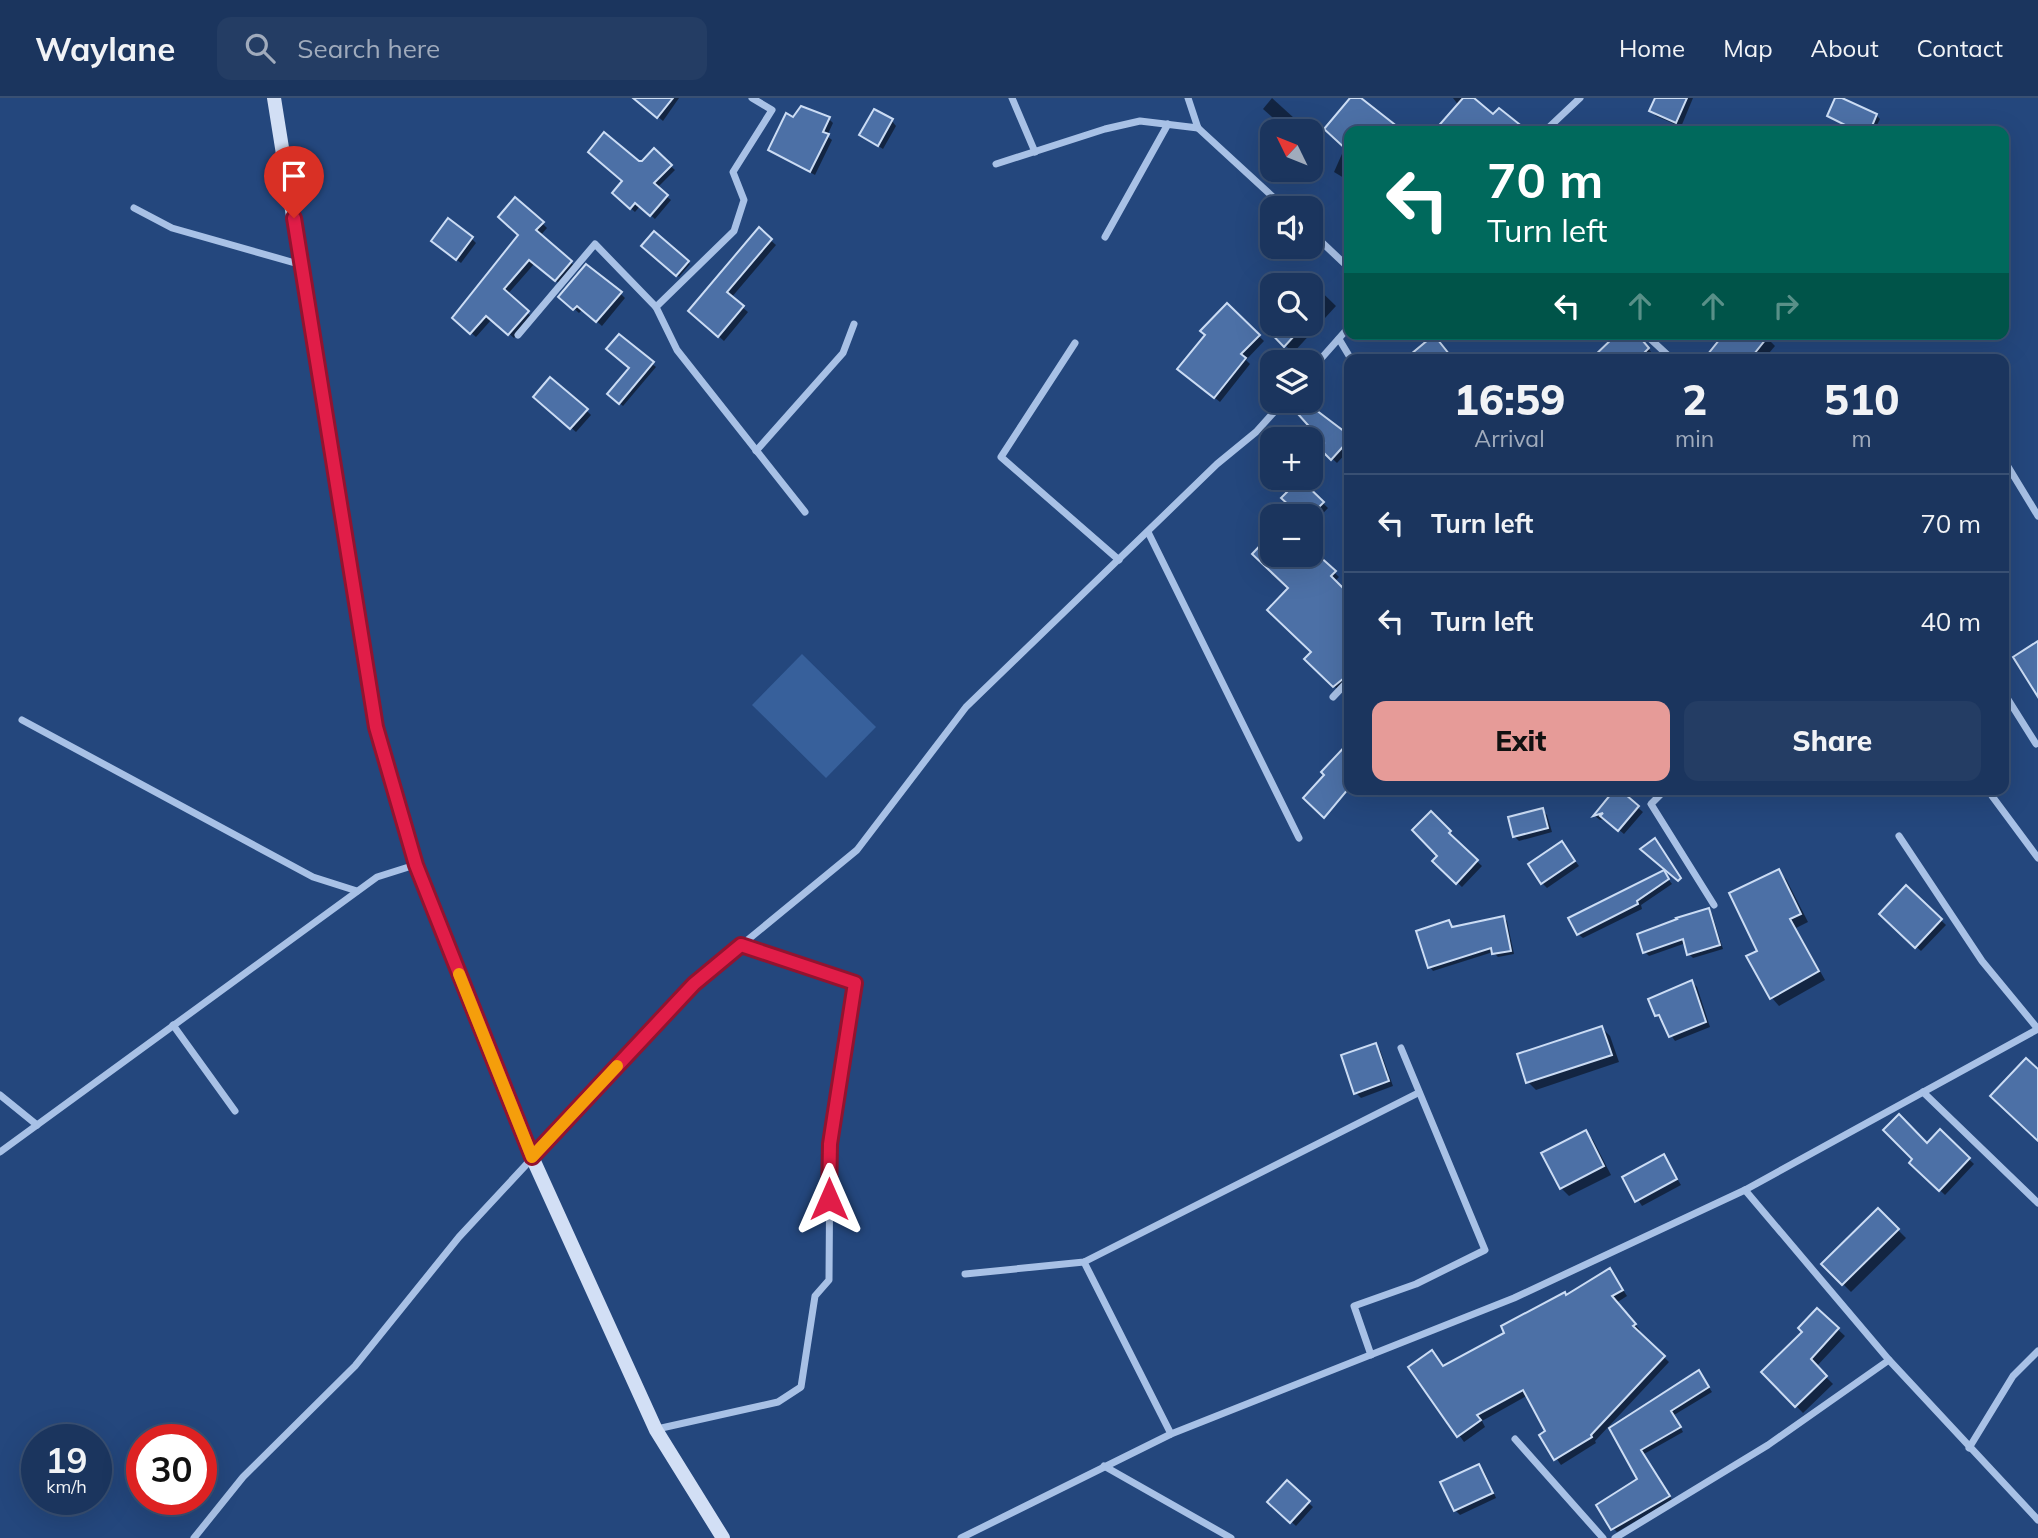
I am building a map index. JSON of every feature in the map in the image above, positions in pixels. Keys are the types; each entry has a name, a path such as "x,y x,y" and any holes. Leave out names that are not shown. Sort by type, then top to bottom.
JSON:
{"street":[{"path":"274,98 376,727 416,865 532,1157 656,1430 723,1538"},
{"path":"656,307 734,230 744,200 733,172 772,110 752,98"},
{"path":"1012,98 1035,152"},
{"path":"1188,98 1198,128 1272,196"},
{"path":"1550,126 1580,98"},
{"path":"996,164 1105,129 1140,121 1198,128"},
{"path":"1105,237 1168,124"},
{"path":"134,208 172,228 303,266"},
{"path":"1323,243 1344,263"},
{"path":"518,335 595,244 656,307 677,350 805,513"},
{"path":"757,450 843,353 854,324"},
{"path":"1323,357 1344,333"},
{"path":"1339,339 1348,354"},
{"path":"1651,340 1667,354"},
{"path":"1075,343 1001,457 1119,560"},
{"path":"194,1538 243,1477 355,1366 459,1237 694,984 856,850 966,707 1273,413"},
{"path":"2009,468 2038,516"},
{"path":"1148,532 1299,838"},
{"path":"1333,697 1344,685"},
{"path":"2009,701 2036,744"},
{"path":"22,720 313,877 357,891"},
{"path":"1660,795 1651,804 1714,905"},
{"path":"1992,796 2038,858"},
{"path":"961,1538 1171,1434 1514,1298 1745,1190 2038,1029 1982,961 1899,836"},
{"path":"0,1152 377,877 416,865"},
{"path":"656,1430 778,1402 801,1387 815,1296 829,1280 830,1144 855,983 741,945"},
{"path":"173,1025 235,1111"},
{"path":"1371,1355 1354,1306 1416,1284 1485,1251 1401,1048"},
{"path":"1923,1092 2038,1203"},
{"path":"965,1274 1084,1262 1418,1093"},
{"path":"0,1095 37,1125"},
{"path":"1745,1190 1889,1360 2038,1520"},
{"path":"1084,1262 1171,1434"},
{"path":"1969,1448 2013,1376 2038,1351"},
{"path":"1615,1538 1768,1445 1889,1360"},
{"path":"1515,1439 1603,1538"},
{"path":"1104,1466 1231,1538"}],"shaded area":[{"path":"802,654 876,727 826,778 752,705"}],"building":[{"path":"633,98 673,98 657,118"},
{"path":"1350,98 1361,98 1397,126 1344,126 1344,147 1324,129"},
{"path":"1463,98 1474,98 1493,114 1499,108 1522,126 1438,126"},
{"path":"1655,98 1687,98 1676,123 1649,111"},
{"path":"1835,98 1842,98 1877,114 1872,126 1847,126 1827,116"},
{"path":"801,106 830,117 823,132 829,134 810,172 768,150 786,113 793,117"},
{"path":"874,109 893,119 878,146 859,135"},
{"path":"604,132 639,161 654,148 672,165 654,183 668,195 650,216 635,203 630,209 612,193 622,181 588,152"},
{"path":"515,197 544,222 536,230 572,261 555,281 529,260 504,289 529,311 508,335 486,316 470,334 452,318 518,235 498,217"},
{"path":"448,218 473,237 456,260 431,241"},
{"path":"759,227 772,239 727,292 744,306 718,337 688,311"},
{"path":"654,231 689,261 676,276 641,246"},
{"path":"586,264 622,292 596,322 577,306 573,310 558,297"},
{"path":"1227,303 1260,335 1241,354 1246,358 1214,398 1177,369 1205,335 1200,331"},
{"path":"619,334 654,362 619,404 607,394 629,368 606,349"},
{"path":"1273,336 1294,336 1284,347"},
{"path":"1428,340 1438,340 1449,354 1411,354"},
{"path":"1611,340 1642,340 1649,348 1643,354 1596,354"},
{"path":"1719,340 1765,340 1754,354 1708,354"},
{"path":"550,377 588,409 570,429 533,397"},
{"path":"1297,413 1320,413 1344,431 1344,446 1331,460 1323,452 1323,427 1310,427"},
{"path":"1289,490 1311,490 1324,502 1288,504 1281,498"},
{"path":"1260,546 1260,562 1252,554"},
{"path":"1323,559 1336,571 1331,576 1344,589 1344,678 1333,687 1304,659 1311,652 1267,610 1288,588 1266,567 1323,567"},
{"path":"2038,641 2038,697 2013,657"},
{"path":"1344,747 1344,794 1324,818 1303,798 1324,775 1321,772"},
{"path":"1610,795 1626,795 1639,806 1618,831 1600,816 1603,813 1593,816"},
{"path":"1543,808 1548,828 1513,837 1508,817"},
{"path":"1431,811 1451,831 1449,833 1478,860 1456,884 1432,861 1437,856 1412,830"},
{"path":"1655,838 1681,878 1678,881 1640,849"},
{"path":"1562,841 1575,861 1541,884 1528,864"},
{"path":"1779,869 1801,914 1790,919 1819,971 1770,999 1746,956 1757,951 1729,893"},
{"path":"1664,870 1669,879 1637,901 1638,904 1577,935 1568,918"},
{"path":"1906,885 1942,919 1915,948 1879,914"},
{"path":"1709,908 1720,945 1687,955 1683,939 1643,953 1637,934"},
{"path":"1504,916 1511,951 1492,954 1491,948 1428,968 1416,931 1449,920 1452,927"},
{"path":"1692,980 1706,1022 1669,1037 1648,999"},
{"path":"1602,1026 1612,1055 1526,1083 1517,1054"},
{"path":"1376,1043 1389,1081 1354,1094 1341,1055"},
{"path":"2026,1058 2038,1069 2038,1141 1990,1096"},
{"path":"1899,1114 1927,1143 1940,1129 1970,1158 1939,1191 1909,1163 1912,1159 1883,1130"},
{"path":"1586,1130 1604,1166 1560,1189 1541,1153"},
{"path":"1664,1154 1677,1179 1635,1202 1622,1177"},
{"path":"1878,1208 1899,1229 1842,1285 1821,1264"},
{"path":"1610,1268 1623,1290 1612,1296 1636,1324 1633,1326 1665,1356 1592,1437 1554,1460 1539,1435 1545,1431 1523,1390 1477,1415 1481,1420 1457,1437 1408,1367 1432,1350 1443,1366 1504,1333 1501,1326 1565,1292 1566,1295"},
{"path":"1817,1308 1839,1328 1811,1359 1827,1376 1795,1407 1761,1372 1802,1332 1798,1328"},
{"path":"1699,1370 1709,1387 1671,1411 1681,1427 1641,1450 1670,1496 1611,1530 1596,1505 1637,1479 1609,1428"},
{"path":"1479,1464 1493,1493 1454,1511 1440,1482"},
{"path":"1287,1480 1310,1501 1290,1523 1267,1502"}],"slow traffic":[{"path":"459,974 532,1157 617,1066"}],"route":[{"path":"294,218 376,727 416,865 532,1157 694,984 741,945 855,983 830,1144 829,1199"}]}
